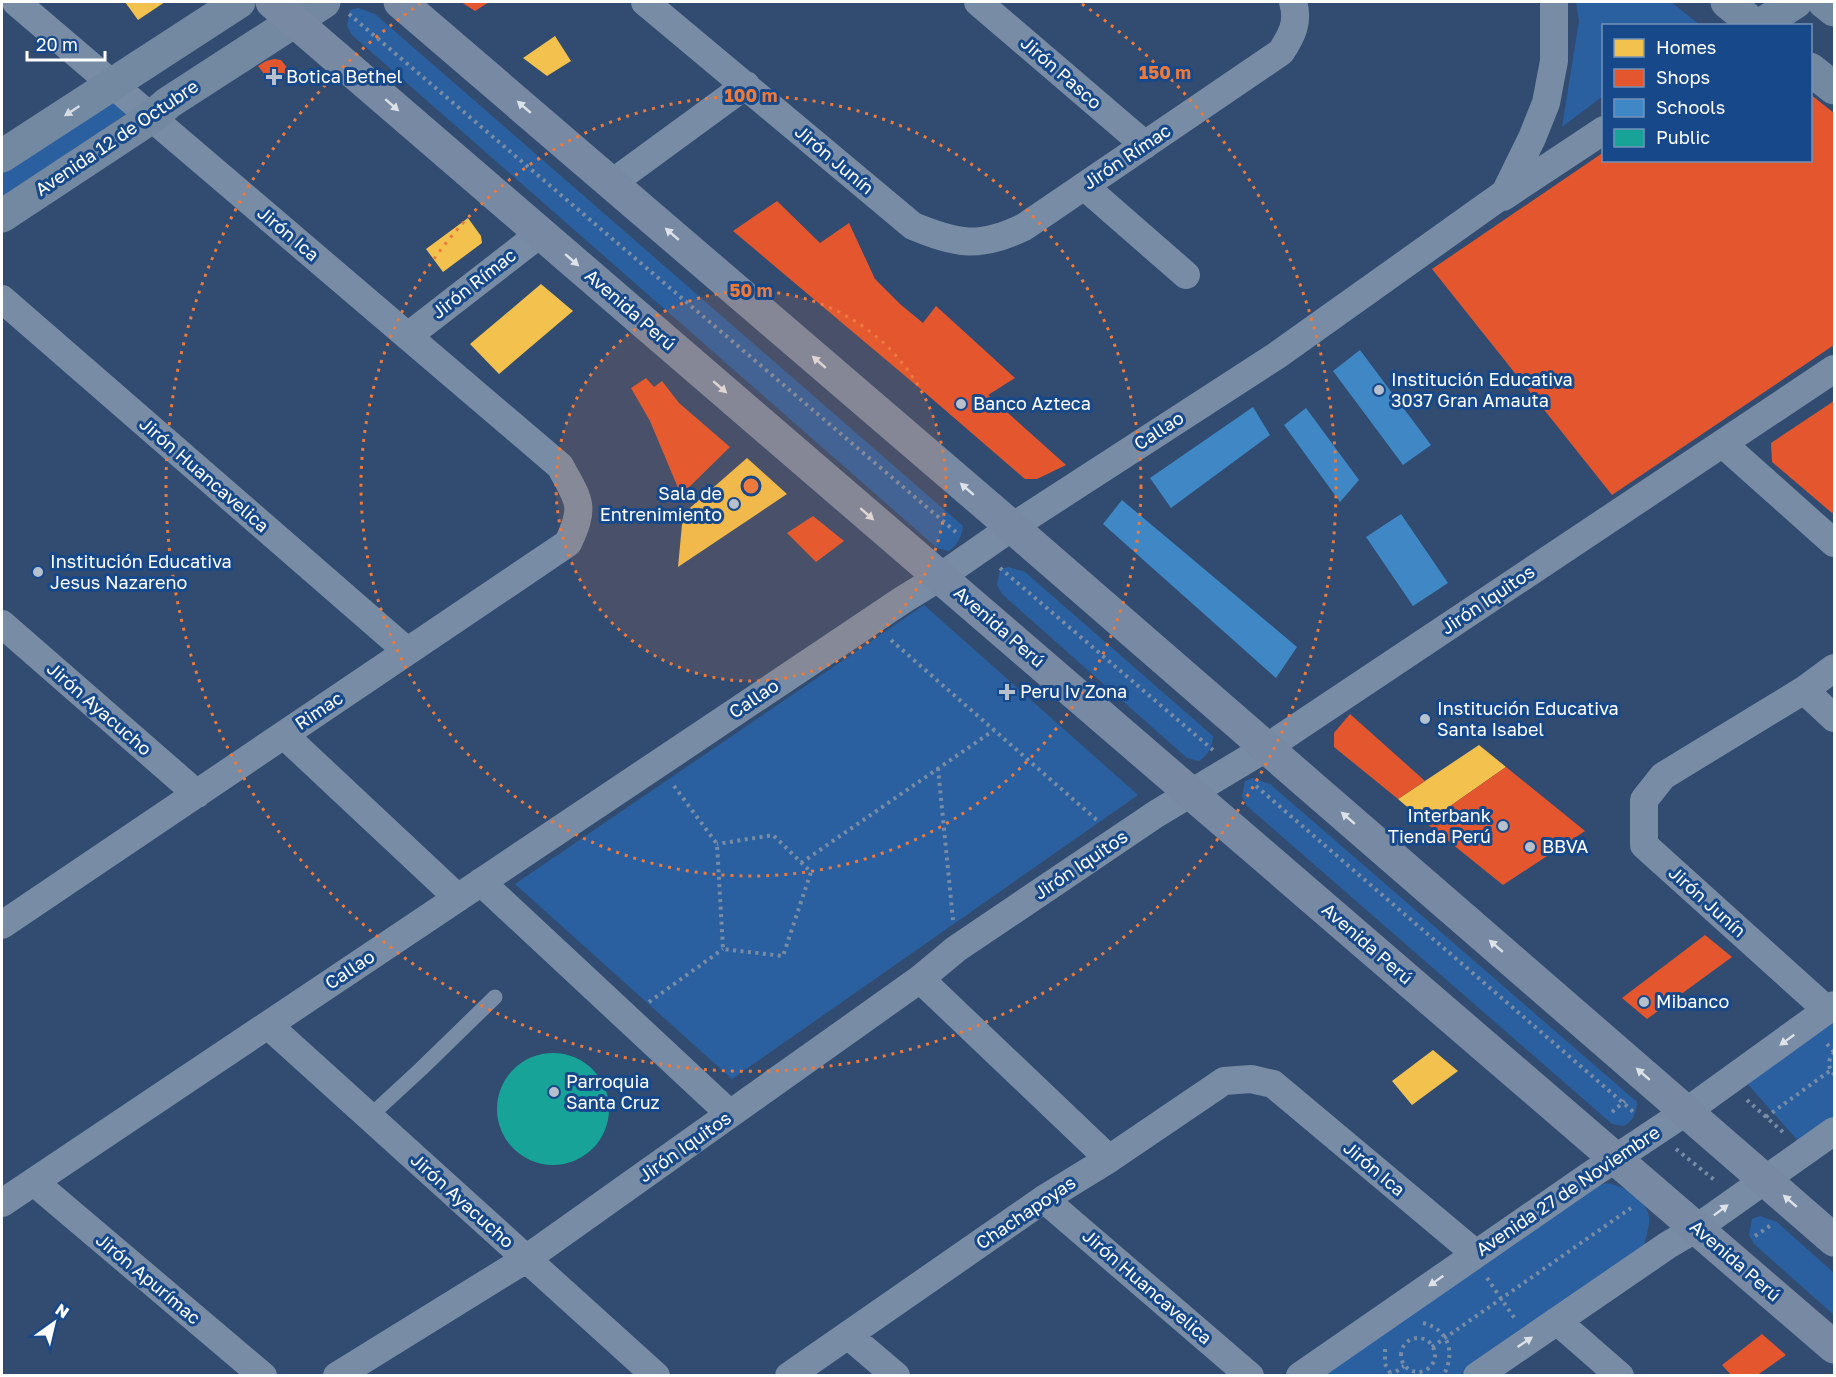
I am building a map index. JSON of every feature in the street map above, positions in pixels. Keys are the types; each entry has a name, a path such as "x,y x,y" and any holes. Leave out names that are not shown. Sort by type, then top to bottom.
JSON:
{"main road":[{"path":"2,156 239,2"},
{"path":"400,2 1012,527 1834,1240"},
{"path":"1727,2 1754,24"},
{"path":"1760,24 1796,2"},
{"path":"1824,2 1834,10"},
{"name":"Avenida 12 de Octubre","path":"2,216 152,117 283,11 333,5"},
{"name":"Avenida Perú","path":"283,11 1834,1347"},
{"path":"1812,71 1834,88"}],"street":[{"name":"Jirón Ica","path":"16,2 560,466"},
{"name":"Jirón Junín","path":"645,2 913,225"},
{"name":"Jirón Pasco","path":"978,2 1145,144"},
{"name":"Jirón Rímac","path":"913,225 942,238 965,242 986,241 1005,236 1024,226 1281,52 1294,32 1297,13 1293,2"},
{"name":"Callao","path":"2,1203 1012,527 1276,356 1504,193 1532,138 1546,103 1554,61 1554,2"},
{"path":"612,183 746,85"},
{"path":"1448,235 1602,131"},
{"path":"1084,186 1186,275"},
{"name":"Jirón Rímac","path":"408,336 541,233"},
{"name":"Jirón Huancavelica","path":"2,299 407,651"},
{"name":"Jirón Iquitos","path":"337,1376 526,1259 920,979 956,949 1156,814 1266,748 1834,369"},
{"path":"1724,444 1834,543"},
{"name":"Rimac","path":"2,926 567,543 578,523 579,502 560,466"},
{"name":"Jirón Ayacucho","path":"2,624 197,794"},
{"path":"1834,668 1804,690 1834,718"},
{"name":"Jirón Junín","path":"1804,690 1663,776 1644,800 1644,845 1831,1008"},
{"path":"284,735 458,898"},
{"path":"482,882 730,1114"},
{"path":"920,979 1109,1159"},
{"name":"Avenida 27 de Noviembre","path":"1300,1376 1480,1264 1616,1159 1687,1112 1831,1008"},
{"name":"Jirón Ayacucho","path":"268,1025 656,1376"},
{"name":"Chachapoyas","path":"789,1376 1044,1199 1109,1159 1224,1081 1251,1079 1273,1084"},
{"name":"Jirón Ica","path":"1273,1084 1480,1264"},
{"path":"1477,1376 1668,1245 1697,1228 1834,1131"},
{"name":"Jirón Apurímac","path":"34,1182 263,1376"},
{"name":"Jirón Huancavelica","path":"1044,1199 1250,1376"},
{"path":"1557,1321 1620,1376"},
{"path":"848,1335 896,1376"}],"lane":[{"path":"369,1117 495,997"}],"path":[{"path":"333,5 1234,768 1624,1102 1655,1132 1737,1198"},
{"path":"870,622 1120,839"},
{"path":"801,863 994,730"},
{"path":"657,764 717,844 723,949"},
{"path":"938,768 956,949"},
{"path":"626,1018 723,949 783,956 811,872 772,835 717,844"},
{"path":"1766,1117 1832,1072 1830,1058 1834,1052"},
{"path":"1741,1095 1788,1136"},
{"path":"1432,1347 1656,1193"},
{"path":"1755,1236 1773,1224"},
{"path":"1480,1264 1518,1324"},
{"path":"1415,1322 1427,1323 1437,1328 1446,1337 1451,1358 1443,1376"},
{"path":"1419,1338 1427,1341 1435,1354 1428,1369 1416,1372 1404,1366 1401,1351 1405,1344 1412,1339 1419,1338"},
{"path":"1387,1341 1384,1353 1385,1364 1391,1375 1404,1366"}],"shaded area":[{"path":"1576,2 1671,2 1699,24 1602,24 1602,97 1562,127 1579,21"},
{"path":"358,8 375,14 963,526 955,546 949,551 937,548 352,35 347,26 350,10"},
{"path":"110,91 132,110 2,199 2,161"},
{"path":"1008,567 1025,572 1213,736 1208,753 1199,761 1187,758 1002,594 997,585 1000,569"},
{"path":"924,605 1138,795 732,1079 515,884"},
{"path":"1253,778 1270,784 1637,1102 1632,1119 1624,1126 1612,1124 1247,806 1242,797 1245,781"},
{"path":"1834,1016 1834,1119 1800,1143 1745,1081"},
{"path":"1607,1183 1627,1190 1639,1198 1647,1210 1649,1220 1644,1245 1524,1332 1459,1375 1318,1376 1592,1187"},
{"path":"1760,1216 1777,1222 1834,1273 1834,1315 1754,1244 1749,1235 1752,1219"}],"building: Homes":[{"path":"125,2 165,2 138,20"},
{"path":"555,36 571,61 547,76 523,58"},
{"path":"468,218 481,236 482,243 443,272 426,249"},
{"path":"541,284 573,311 499,374 470,344"},
{"name":"Sala de Entrenimiento","path":"747,458 787,494 678,567 683,514"},
{"path":"1479,745 1506,767 1426,823 1398,799"},
{"path":"1433,1050 1458,1071 1412,1105 1392,1081"}],"building: Shops":[{"path":"461,2 489,2 475,11"},
{"name":"Botica Bethel","path":"274,59 281,60 289,70 272,84 258,66"},
{"path":"1812,96 1834,113 1834,345 1612,495 1432,269 1602,153 1602,162 1812,162"},
{"path":"777,201 820,243 849,223 875,279 900,304 923,323 936,306 1015,378 988,395 1066,465 1037,479 1025,479 733,231"},
{"path":"646,378 654,387 662,381 679,403 730,447 681,495 650,421 631,388"},
{"path":"1834,401 1834,512 1832,513 1772,462 1771,443"},
{"path":"813,516 844,541 816,562 787,533"},
{"path":"1350,714 1425,781 1398,799 1334,747 1334,733"},
{"path":"1506,767 1585,831 1503,885 1426,823"},
{"path":"1705,935 1732,957 1647,1019 1622,998"},
{"path":"1762,1334 1786,1355 1756,1376 1732,1376 1722,1365"}],"building: Schools":[{"path":"1360,350 1431,445 1403,465 1333,371"},
{"path":"1253,407 1270,435 1171,508 1150,478"},
{"path":"1306,408 1359,480 1340,502 1284,425"},
{"path":"1122,500 1297,647 1276,678 1103,524"},
{"path":"1401,514 1448,583 1413,606 1366,537"}],"building: Public":[{"path":"553,1053 574,1057 593,1069 605,1088 609,1109 605,1130 593,1149 574,1161 553,1165 532,1161 513,1149 501,1130 497,1109 501,1088 513,1069 532,1057"}],"place":[{"name":"Botica Bethel","path":"274,77"},
{"name":"Institución Educativa 3037 Gran Amauta","path":"1379,390"},
{"name":"Banco Azteca","path":"961,404"},
{"name":"Sala de Entrenimiento","path":"734,504"},
{"name":"Institución Educativa Jesus Nazareno","path":"38,572"},
{"name":"Peru Iv Zona","path":"1007,692"},
{"name":"Institución Educativa Santa Isabel","path":"1425,719"},
{"name":"Interbank Tienda Perú","path":"1503,826"},
{"name":"BBVA","path":"1530,847"},
{"name":"Mibanco","path":"1644,1002"},
{"name":"Parroquia Santa Cruz","path":"554,1092"}]}
